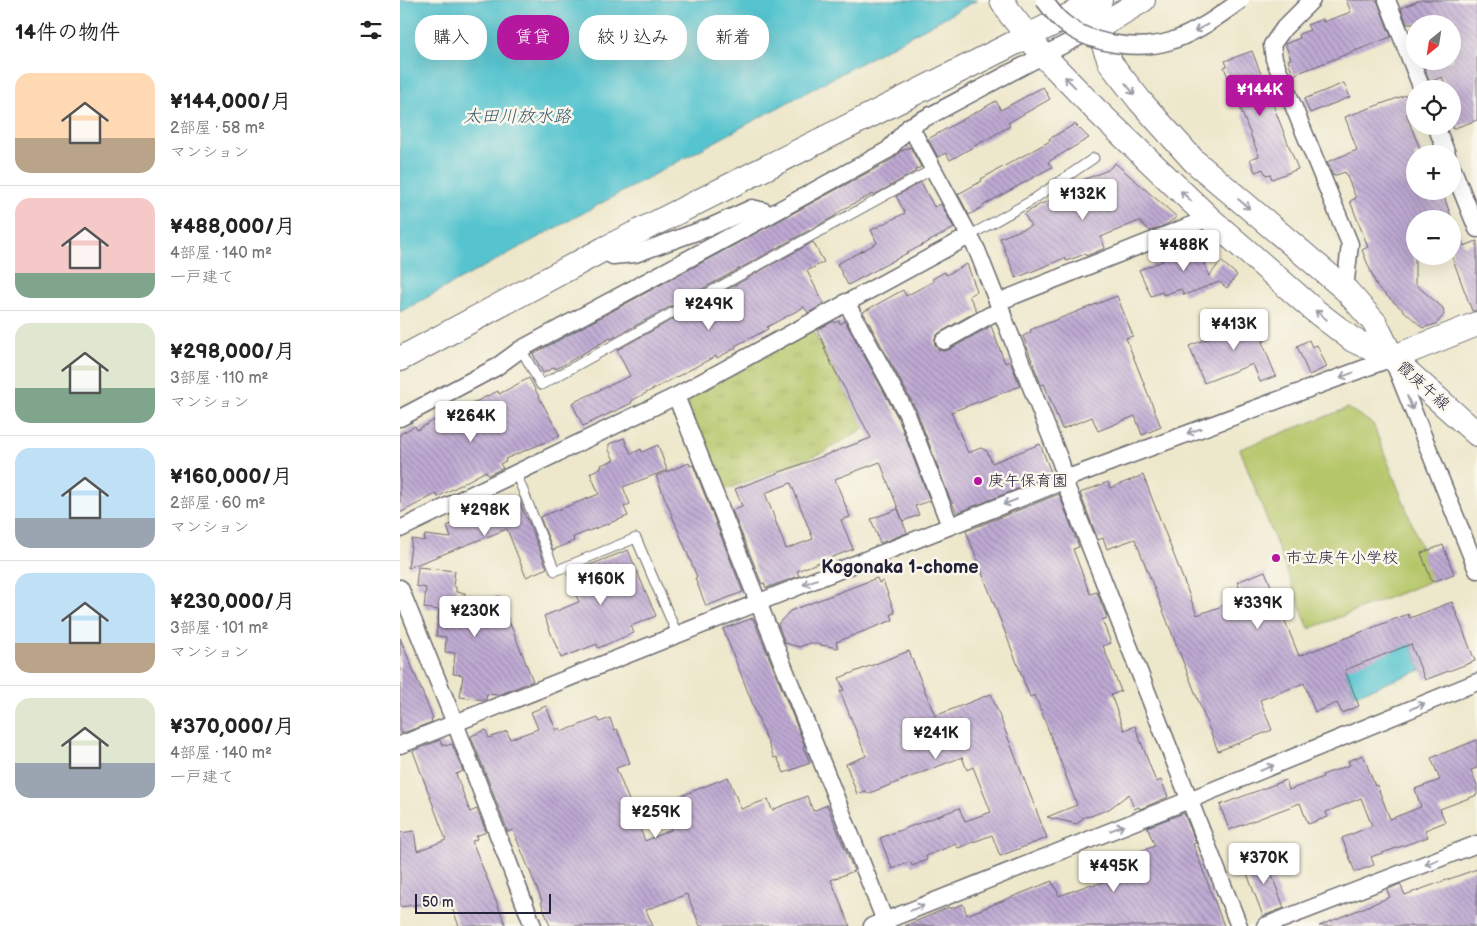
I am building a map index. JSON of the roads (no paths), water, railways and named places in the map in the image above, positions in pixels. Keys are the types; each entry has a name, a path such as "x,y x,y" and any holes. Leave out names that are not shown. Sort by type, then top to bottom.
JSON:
{"street":[{"path":"1044,0 1065,24 1082,33 1101,41 1124,45 1146,45 1170,41 1194,32 1241,0"},
{"path":"400,418 495,368 521,350 888,150 910,126 1097,28 1144,0"},
{"path":"1312,0 1284,28 1272,45 1274,59 1350,244 1345,289"},
{"path":"1387,0 1418,80"},
{"path":"400,359 604,248 1028,36 1091,2 1097,28 1110,64 1140,101 1194,161 1345,289 1375,323 1392,358 1477,570"},
{"path":"1006,8 1043,55 1097,111 1209,218 1314,310 1353,340 1392,358"},
{"path":"1028,36 1097,28"},
{"path":"910,126 977,250 1061,463 1067,488 1239,926"},
{"path":"1461,189 1477,229"},
{"path":"604,248 607,253 613,256 635,254 752,208 764,211 768,216"},
{"path":"944,341 990,315 1000,306 1209,218"},
{"path":"400,529 676,396 969,236"},
{"path":"846,302 907,414 950,526"},
{"path":"400,745 1065,479 1392,358 1477,324"},
{"name":"霞庚午線","path":"1392,358 1477,434"},
{"path":"676,396 758,602 881,924 1477,682"},
{"path":"400,588 455,723 533,926"},
{"path":"1265,926 1477,844"}],"lane":[{"path":"969,236 1031,201 1094,158"},
{"path":"521,350 541,385 933,169"},
{"path":"516,473 555,571 636,538 677,634"}],"water":[{"name":"太田川放水路","path":"400,0 977,0 400,312"},
{"path":"1411,644 1421,670 1355,695 1340,659"}],"place":[{"name":"庚午保育園","path":"978,481"},
{"name":"市立庚午小学校","path":"1276,558"}],"district":[{"name":"Kogonaka 1-chome","path":"900,567"}]}
